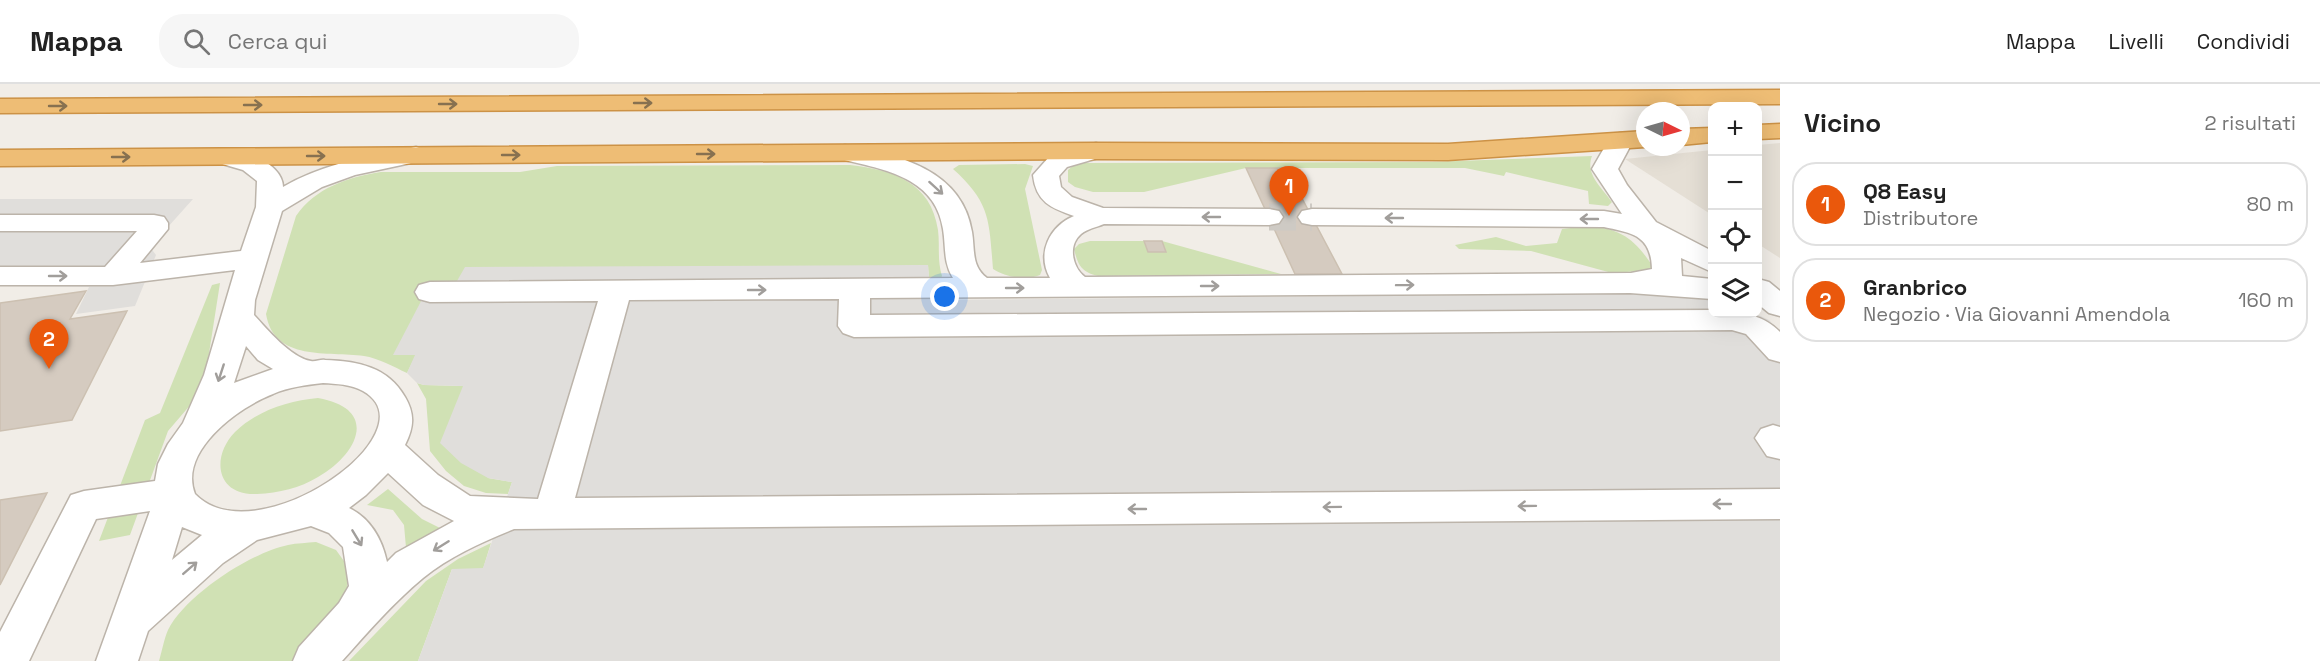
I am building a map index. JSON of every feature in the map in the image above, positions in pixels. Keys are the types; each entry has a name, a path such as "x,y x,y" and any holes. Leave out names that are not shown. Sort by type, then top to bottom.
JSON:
{"highway":[{"path":"0,84 30,84"},
{"path":"0,106 1780,97"},
{"path":"1762,132 1780,131"},
{"path":"1690,136 1708,135"},
{"path":"0,158 1096,151 1448,152 1633,140"}],"street":[{"path":"1630,283 1667,276 1666,254 1605,169 1633,140"},
{"path":"1096,151 1058,162 1046,175 1048,189 1062,203 1100,216 1269,217"},
{"path":"844,153 889,161 922,174 944,195 956,223 959,264 968,280 980,288"},
{"path":"270,207 313,182 348,168 418,155"},
{"path":"198,430 218,383 238,317 240,300 270,207 270,179 252,164 221,156"},
{"path":"1078,287 1062,274 1059,259 1061,240 1072,227 1100,216"},
{"path":"1312,217 1604,219 1647,228 1708,260"},
{"path":"0,223 154,223 154,229 113,276"},
{"path":"0,276 113,276 253,259"},
{"path":"430,292 1630,283 1708,288"},
{"path":"855,289 854,326 1732,320 1756,327 1780,351"},
{"path":"552,514 616,291"},
{"path":"1762,292 1780,306"},
{"path":"1762,306 1780,315"},
{"path":"238,317 269,352 306,373"},
{"path":"323,371 353,373 378,384 392,399 396,413 396,425 386,447 365,475 344,492 309,510 278,522 248,526 216,524 194,516 179,501 174,471 180,453 189,439 214,414 241,396 279,379 306,373 323,371"},
{"path":"1780,437 1773,438 1780,446"},
{"path":"386,447 431,491 470,511 513,514 1780,504"},
{"path":"117,661 176,493"},
{"path":"7,661 84,506 176,493"},
{"path":"309,510 334,516 354,531 366,553 369,588 352,620"},
{"path":"314,661 352,620 410,566 455,537 513,514"},
{"path":"131,621 209,551 248,526"}],"shaded area":[{"path":"1780,143 1780,258 1762,247 1762,145"},
{"path":"1708,150 1708,212 1625,159 1690,156 1690,152"},
{"path":"0,199 193,199 150,247 156,255 135,306 76,314 89,287 0,286"},
{"path":"928,265 931,300 1676,293 1708,296 1708,318 1762,317 1769,320 1780,332 1780,661 418,661 452,569 483,568 512,482 488,478 461,463 440,443 463,386 417,383 407,373 415,355 393,355 431,282 457,281 465,267"}],"green space":[{"path":"1592,156 1590,163 1592,175 1612,202 1608,206 1589,204 1588,191 1506,172 1504,176 1465,168 1246,168 1144,192 1093,192 1075,187 1068,182 1068,170 1074,165 1085,163 1429,162"},
{"path":"1025,164 1033,166 1025,189 1042,270 1040,275 1022,278 1009,276 993,269 986,214 975,192 953,169 959,165"},
{"path":"850,165 895,175 907,181 927,200 938,230 942,276 940,280 929,281 928,265 457,281 394,355 416,355 407,373 369,357 319,353 291,347 280,340 271,329 266,314 296,216 304,206 323,191 356,177 381,172 520,172 557,166"},
{"path":"1588,226 1610,230 1628,238 1642,251 1655,270 1612,273 1531,251 1459,249 1455,245 1496,237 1526,246 1557,243 1562,229"},
{"path":"1090,241 1162,241 1281,274 1098,276 1081,267 1074,249 1079,244"},
{"path":"220,283 205,379 198,396 168,431 130,535 99,541 145,420 160,413 212,285"},
{"path":"417,383 463,386 488,478 512,482 508,494 486,493 464,486 446,471 430,451 426,399"},
{"path":"318,398 337,404 350,412 356,422 356,433 352,445 332,467 304,484 273,492 244,493 233,489 226,482 220,464 227,442 235,432 263,412 296,401"},
{"path":"388,489 422,519 446,531 407,559 404,525 393,510 367,505"},
{"path":"316,542 336,550 349,568 346,596 297,661 159,661 168,630 177,617 189,603 220,577 273,550 291,544"},
{"path":"491,543 483,569 452,569 418,661 349,661 426,581 458,559"}],"building":[{"path":"1246,168 1286,168 1342,274 1295,274"},
{"path":"1144,241 1162,241 1166,252 1148,252"},
{"path":"86,291 70,319 127,311 72,420 0,431 0,303"},
{"path":"47,493 0,585 0,500"}],"tunnel":[{"path":"1269,217 1312,217"}],"place":[{"name":"Q8 Easy","path":"1289,216"},
{"name":"Granbrico","path":"49,369"}]}
